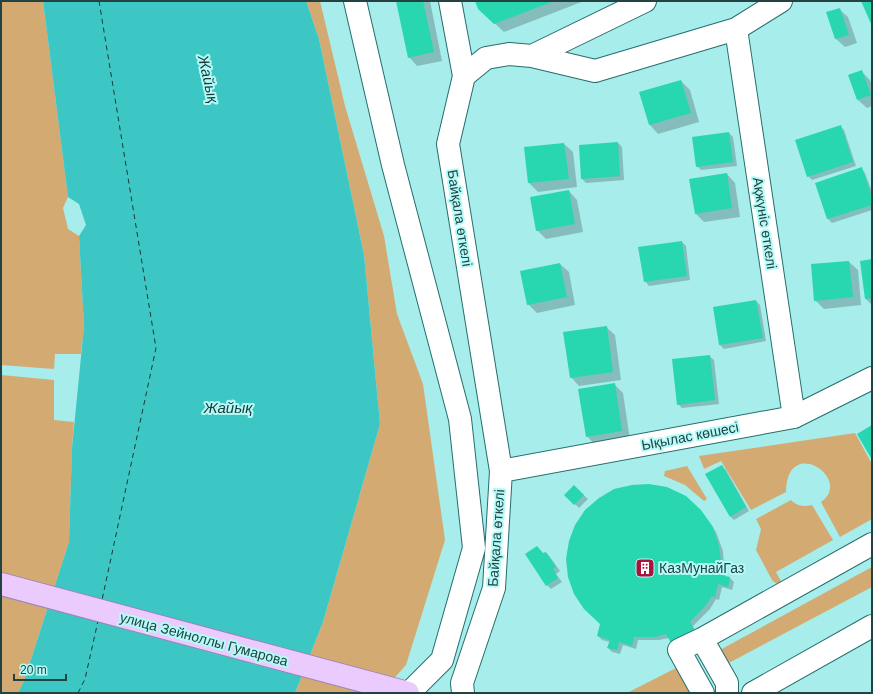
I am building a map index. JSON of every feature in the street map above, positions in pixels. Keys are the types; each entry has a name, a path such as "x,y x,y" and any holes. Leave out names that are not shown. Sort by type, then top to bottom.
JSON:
{"main road":[{"name":"улица Зейноллы Гумарова","path":"1,584 408,693"}],"street":[{"path":"356,1 399,188 460,419 474,548 442,660 408,693"},
{"path":"450,1 464,76 486,58 509,54 532,56 595,71 736,29 781,1"},
{"path":"532,56 645,1"},
{"name":"Ақжүніс өткелі","path":"736,29 794,417"},
{"name":"Байқала өткелі","path":"463,693 462,683 494,588 501,471 448,144 464,76"},
{"name":"Ықылас көшесі","path":"501,471 794,417 872,378"},
{"path":"703,693 679,650 702,639 872,544"},
{"path":"753,693 872,626"},
{"path":"702,639 727,682 727,693"}],"shaded area":[{"path":"1,1 43,1 68,197 63,208 68,229 79,236 84,326 81,354 55,354 54,369 1,365"},
{"path":"306,1 320,1 345,106 384,236 397,314 423,384 445,540 406,665 381,693 295,693 323,622 380,424 364,255 319,39"},
{"path":"1,375 54,380 54,420 74,422 69,542 24,681 18,693 1,693"},
{"path":"855,433 872,464 872,519 840,537 821,502 829,493 830,483 825,473 816,467 806,464 797,466 789,475 786,492 751,510 721,461 704,469 699,456"},
{"path":"687,466 707,499 704,501 685,485 664,476 665,471"},
{"path":"791,500 800,506 812,505 833,540 776,572 782,583 777,584 772,580 756,550 761,529 756,519"},
{"path":"872,567 872,587 725,665 718,651"},
{"path":"678,667 693,693 627,693"}],"water":[{"name":"Жайық","path":"43,1 306,1 319,39 364,255 380,424 323,622 295,693 18,693 24,681 69,542 72,448 84,326 79,236 86,225 79,204 68,197"}],"building":[{"path":"396,1 423,1 434,52 408,58"},
{"path":"475,1 554,1 494,24 478,9"},
{"path":"861,1 872,1 872,26"},
{"path":"840,8 849,35 835,39 826,12"},
{"path":"862,70 871,95 857,100 848,75"},
{"path":"681,80 691,113 649,125 639,92"},
{"path":"841,125 853,162 807,177 795,140"},
{"path":"729,132 733,162 696,167 692,137"},
{"path":"618,142 620,176 581,179 579,145"},
{"path":"564,143 569,179 528,183 524,147"},
{"path":"862,167 872,198 872,205 827,219 815,183"},
{"path":"727,173 732,208 695,214 689,179"},
{"path":"569,190 575,224 536,231 530,197"},
{"path":"682,241 687,276 644,282 638,247"},
{"path":"872,259 872,298 865,299 860,261"},
{"path":"849,261 853,297 814,301 811,264"},
{"path":"560,263 567,297 527,305 520,271"},
{"path":"756,300 763,338 719,345 713,307"},
{"path":"607,326 613,372 570,378 563,332"},
{"path":"710,355 715,400 677,405 672,359"},
{"path":"615,383 622,431 586,437 578,389"},
{"path":"872,425 872,460 857,434"},
{"path":"722,465 746,507 730,517 705,474"},
{"name":"КазМунайГаз","path":"649,484 667,487 686,496 701,510 713,527 719,546 721,561 724,562 720,575 730,577 728,587 718,584 715,597 712,596 706,605 690,622 695,631 671,643 666,634 655,637 634,637 632,646 619,642 617,650 607,648 610,640 597,636 600,624 584,609 574,594 568,577 566,559 569,541 575,525 585,510 599,498 614,489 632,485"},
{"path":"574,485 584,495 574,505 564,495"},
{"path":"537,546 543,553 546,552 556,567 553,569 558,578 546,586 525,554"}],"ferry route":[{"path":"99,1 156,348 102,600"},
{"path":"78,693 85,679 98,621"}],"place":[{"name":"КазМунайГаз","path":"645,568"}]}
